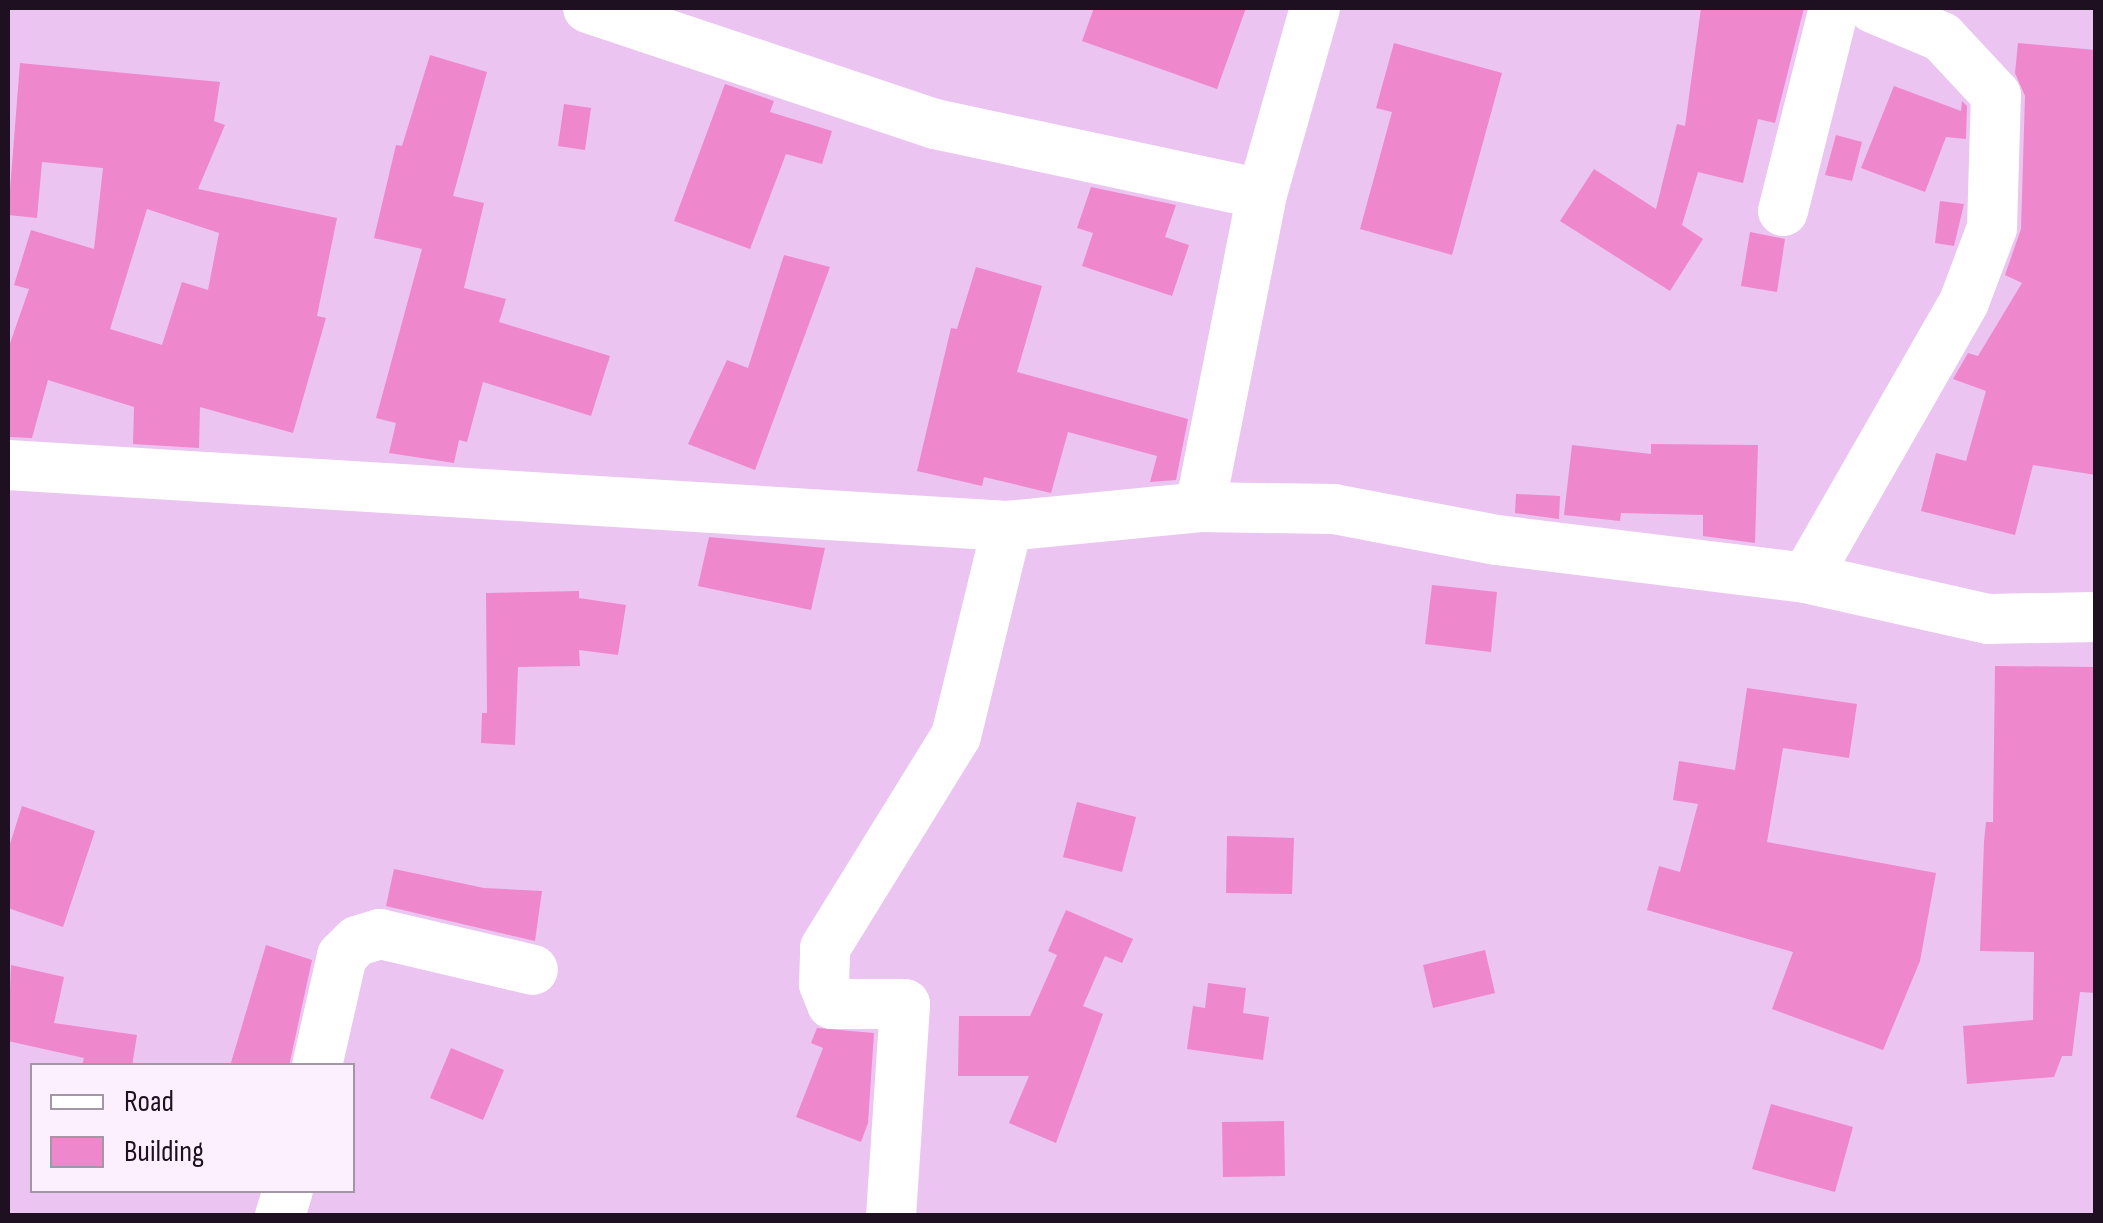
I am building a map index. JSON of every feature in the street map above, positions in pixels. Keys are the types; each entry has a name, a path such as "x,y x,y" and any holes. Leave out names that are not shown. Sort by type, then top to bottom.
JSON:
{"street":[{"path":"588,8 934,124 1262,194"},
{"path":"1200,507 1262,194 1315,8"},
{"path":"1782,211 1834,8"},
{"path":"1806,578 1964,302 1992,228 1996,96 1942,38 1873,8"},
{"path":"8,465 1008,526 1200,507 1334,509 1497,540 1806,578 1988,619 2096,616"},
{"path":"892,1216 905,1004 832,1004 824,984 825,948 956,736 1008,526"},
{"path":"318,1063 342,956 357,940 380,934 533,970"}],"building":[{"path":"1094,8 1246,8 1217,89 1082,41"},
{"path":"1701,8 1804,8 1775,123 1758,119 1743,183 1698,172 1682,225 1703,239 1670,291 1560,221 1594,169 1656,209 1677,124 1685,126"},
{"path":"1394,43 1502,73 1452,255 1360,229 1392,112 1376,108"},
{"path":"2018,43 2096,50 2096,475 2033,465 2015,535 1921,511 1936,453 1966,461 1986,391 1953,379 1968,353 1978,356 2022,283 2005,275 2021,229 2025,96 2015,73"},
{"path":"430,55 487,72 453,196 484,203 464,288 506,299 499,322 610,356 591,416 483,382 467,442 459,440 454,463 389,453 396,423 376,418 422,249 374,238 396,145 402,146"},
{"path":"20,63 220,82 214,121 225,125 198,189 337,218 317,316 326,318 293,433 200,407 199,448 133,444 134,407 48,380 32,438 8,437 8,349 29,289 14,285 31,230 94,249 103,168 42,162 37,218 8,215","holes":["147,209 219,233 208,290 182,282 162,345 110,329"]},
{"path":"725,84 774,101 770,112 832,131 822,164 786,154 750,249 674,221"},
{"path":"1894,86 1961,111 1962,101 1967,106 1966,139 1946,137 1925,192 1861,168"},
{"path":"564,104 591,108 585,150 558,146"},
{"path":"1836,135 1862,142 1852,181 1825,175"},
{"path":"1091,187 1176,205 1165,237 1189,245 1172,296 1082,266 1093,233 1077,228"},
{"path":"1940,201 1964,204 1954,246 1935,243"},
{"path":"1750,232 1785,239 1777,292 1741,286"},
{"path":"784,255 830,267 755,470 688,444 727,360 748,368"},
{"path":"976,267 1042,286 1017,372 1188,419 1176,480 1150,482 1157,456 1068,432 1051,493 984,477 982,486 917,471 951,328 957,329"},
{"path":"1651,444 1758,445 1755,543 1703,536 1703,515 1621,513 1620,521 1564,515 1572,445 1651,454"},
{"path":"1516,494 1560,496 1559,519 1515,513"},
{"path":"709,537 825,548 811,610 698,586"},
{"path":"1432,585 1497,592 1491,652 1425,644"},
{"path":"579,591 579,598 626,605 618,655 579,650 580,666 518,667 515,745 481,743 482,713 487,713 486,593"},
{"path":"1995,666 2096,667 2096,993 2080,992 2072,1056 2062,1056 2054,1077 1967,1084 1963,1026 2033,1020 2034,952 1980,951 1986,822 1993,822"},
{"path":"1747,688 1857,704 1849,758 1783,748 1767,842 1936,873 1920,961 1883,1050 1772,1009 1793,952 1647,910 1659,866 1680,872 1698,804 1673,800 1679,761 1735,770"},
{"path":"1077,802 1136,817 1122,872 1063,857"},
{"path":"22,806 95,831 63,927 8,908 8,850"},
{"path":"1227,836 1294,838 1292,894 1226,893"},
{"path":"394,869 484,888 542,891 535,941 386,906"},
{"path":"1066,910 1133,939 1122,963 1105,956 1083,1006 1103,1014 1056,1143 1009,1123 1029,1076 958,1076 959,1016 1030,1016 1057,955 1048,951"},
{"path":"266,945 312,960 290,1063 231,1063"},
{"path":"1485,950 1495,993 1433,1008 1423,965"},
{"path":"11,965 64,977 54,1023 137,1035 132,1063 83,1063 84,1058 8,1041"},
{"path":"1208,983 1246,988 1243,1013 1269,1017 1263,1060 1187,1049 1193,1006 1205,1008"},
{"path":"817,1028 874,1033 868,1123 861,1142 796,1117 823,1048 811,1043"},
{"path":"451,1048 504,1070 483,1120 430,1098"},
{"path":"1771,1104 1853,1127 1835,1192 1752,1169"},
{"path":"1284,1121 1285,1176 1223,1177 1222,1122"}]}
